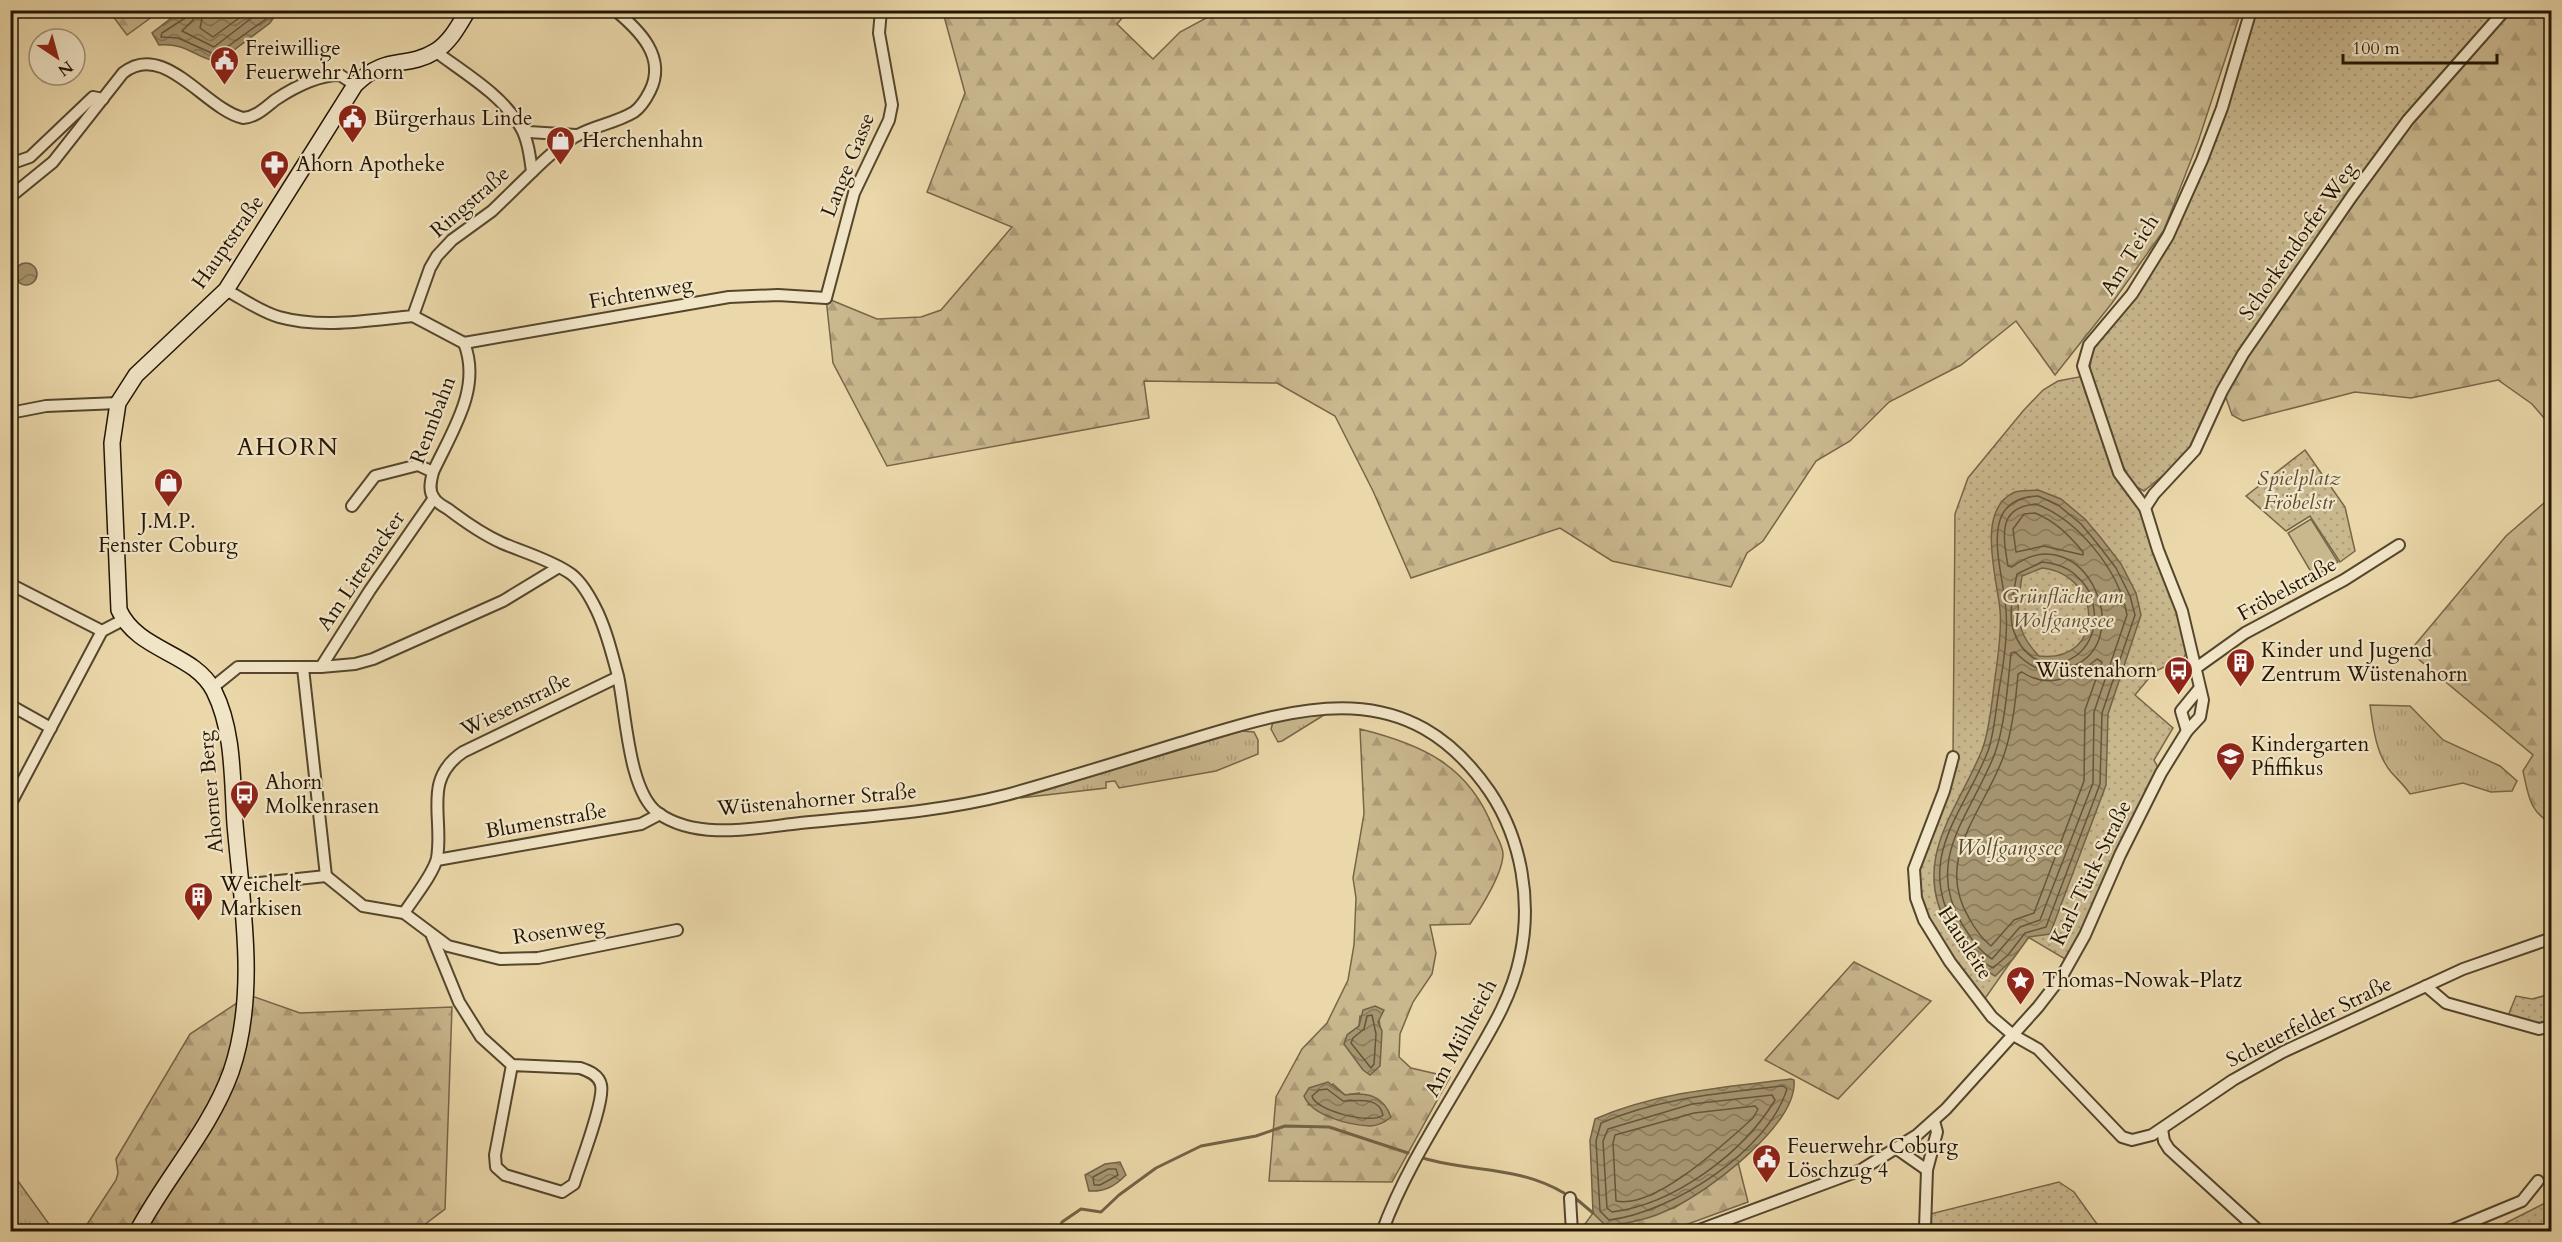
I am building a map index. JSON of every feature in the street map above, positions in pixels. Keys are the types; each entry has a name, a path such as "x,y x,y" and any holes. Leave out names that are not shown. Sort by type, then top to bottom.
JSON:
{"street":[{"name":"Hauptstraße","path":"123,620 117,601 112,443 118,403 136,375 226,290 355,85 375,68 425,56 435,51 455,32 468,10"},
{"name":"Ringstraße","path":"413,316 430,268 437,256 452,240 492,211 520,187 543,160 577,135 632,113 643,103 652,88 656,61 650,47 639,32 615,10"},
{"name":"Lange Gasse","path":"826,298 854,192 889,120 892,105 879,33 881,10"},
{"name":"Am Teich","path":"2145,508 2119,473 2084,376 2085,354 2132,294 2168,236 2222,108 2251,10"},
{"name":"Schorkendorfer Weg","path":"2145,508 2154,494 2195,450 2222,391 2243,354 2352,196 2408,120 2505,10"},
{"name":"Ringstraße","path":"435,51 494,96 521,127 529,132 577,135"},
{"path":"10,197 53,162 123,73 144,63 167,70 228,112 243,118 260,112 278,99 318,79 340,75 355,85"},
{"path":"10,164 30,157 93,97 103,99"},
{"name":"Ringstraße","path":"521,127 532,172"},
{"path":"226,290 279,317 332,322 413,316 464,343"},
{"name":"Fichtenweg","path":"464,343 729,297 778,295 826,298"},
{"name":"Rennbahn","path":"464,343 472,369 468,395 433,472 430,486 434,498 470,526 496,540 559,567"},
{"path":"10,413 46,406 118,403"},
{"name":"Am Littenacker","path":"352,506 375,476 418,465 433,472"},
{"name":"Am Littenacker","path":"321,667 370,590 434,498"},
{"name":"Karl-Türk-Straße","path":"1694,1232 1848,1177 1897,1149 1934,1121 2013,1035 2062,976 2081,943 2161,773 2187,731 2204,709 2182,610 2158,550 2145,508"},
{"name":"Fröbelstraße","path":"2196,668 2261,623 2344,580 2399,545"},
{"path":"212,688 238,667 321,667 355,664 373,659 503,601 559,567"},
{"name":"Wüstenahorner Straße","path":"559,567 575,577 596,608 618,676 638,781 644,796 660,814 676,823 698,828 754,828 970,804 1273,716 1326,706 1351,707 1395,717 1433,735"},
{"path":"10,584 102,631"},
{"path":"10,805 102,631 123,620"},
{"name":"Ahorner Berg","path":"123,620 144,640 186,665 212,688 227,725 245,977 243,1015 236,1056 219,1100 137,1232"},
{"path":"303,668 326,876 363,906 405,913 437,860"},
{"name":"Wiesenstraße","path":"437,860 437,792 440,777 456,756 618,676"},
{"path":"2187,731 2181,711 2199,689"},
{"path":"10,705 51,728"},
{"name":"Am Mühlteich","path":"1382,1232 1407,1175 1501,1013 1517,970 1524,937 1525,908 1521,865 1503,815 1480,778 1464,760 1433,735"},
{"name":"Hausleite","path":"1953,757 1944,791 1914,869 1916,898 1924,920 1950,963 1992,1017 2013,1035"},
{"name":"Blumenstraße","path":"437,860 642,824 660,814"},
{"path":"240,885 326,876"},
{"name":"Rosenweg","path":"405,913 432,936 465,952 509,958 538,958 677,930"},
{"path":"432,936 470,1022 481,1037 512,1065 580,1068 591,1072 602,1085 602,1094 574,1184 562,1192 505,1175 496,1167 495,1155 512,1065"},
{"name":"Scheuerfelder Straße","path":"2013,1035 2038,1049 2114,1132 2122,1137 2142,1139 2162,1129 2194,1105 2269,1059 2426,986 2494,957 2552,938"},
{"name":"Scheuerfelder Straße","path":"2426,986 2446,1003 2539,1029 2552,1026"},
{"path":"1925,1228 1927,1170 1937,1132 1934,1121"},
{"path":"2162,1129 2163,1141 2169,1149 2260,1232"},
{"path":"1897,1149 1927,1170"},
{"path":"2447,1232 2522,1201 2538,1181"},
{"path":"1570,1198 1572,1232"}],"green space":[{"path":"1086,10 1090,14 1093,11 1128,11 1117,24 1153,59 1180,32 1221,10 2241,11 2198,142 2164,230 2112,303 2055,375 2016,321 1961,365 1889,402 1850,441 1816,461 1763,541 1747,553 1731,587 1612,561 1560,528 1411,578 1373,491 1335,416 1277,383 1144,381 1149,418 887,466 833,363 826,298 877,319 921,317 941,310 1012,227 927,192 965,93 944,16 947,11"},
{"path":"109,11 160,11 127,35"},
{"path":"2257,11 2503,11 2404,119 2241,353 2193,447 2178,463 2144,491 2133,485 2123,466 2090,381 2090,354 2171,237 2193,194 2225,109"},
{"path":"2505,11 2551,11 2551,426 2532,404 2498,380 2411,398 2355,392 2243,421 2232,415 2225,395 2244,358 2352,196"},
{"name":"Grünfläche am Wolfgangsee","path":"2084,376 2119,473 2145,508 2192,642 2184,657 2154,672 2135,695 2173,728 2154,760 2161,773 2070,962 2028,937 1984,1000 1929,924 1921,905 1919,863 1957,767 1953,757 1955,514 1968,478 2023,411 2043,390 2058,381"},
{"name":"Spielplatz Fröbelstr","path":"2305,450 2345,507 2355,551 2340,562 2310,516 2286,531 2246,496"},
{"path":"2551,497 2551,823 2534,808 2528,794 2523,771 2533,755 2416,657 2414,646 2506,536"},
{"path":"2311,519 2338,562 2314,577 2288,533"},
{"path":"2370,705 2410,706 2443,740 2500,766 2517,781 2512,791 2491,792 2463,783 2410,794 2391,772 2382,757 2376,740"},
{"path":"1324,715 1282,741 1278,742 1271,729 1273,722 1300,716"},
{"path":"1360,729 1423,750 1456,773 1471,788 1483,806 1502,848 1502,862 1499,871 1470,924 1430,925 1436,953 1432,974 1413,1002 1400,1034 1399,1057 1411,1068 1450,1077 1392,1182 1269,1181 1276,1097 1302,1049 1327,1023 1348,980 1354,945 1356,898 1353,878 1364,814","holes":["1360,1016 1379,1018 1380,1028 1347,1035 1359,1026","1333,1084 1345,1095 1360,1093 1308,1105"]},
{"path":"1242,731 1254,732 1258,740 1258,754 1216,771 1119,788 1115,781 1106,782 1106,788 1020,798"},
{"path":"1854,962 1931,1001 1838,1099 1765,1060"},
{"path":"2551,994 2550,1018 2542,1024 2508,1016 2516,996 2532,999"},
{"path":"249,995 300,1013 452,1007 445,1209 416,1231 82,1232 116,1180 118,1173 116,1159 190,1034"},
{"path":"1738,1162 1748,1202 1669,1231 1579,1232 1593,1213 1607,1226 1674,1208 1705,1189"},
{"path":"10,1170 54,1231 11,1231"},
{"path":"2059,1182 2074,1192 2102,1231 1929,1232 1930,1214"},
{"path":"2551,1200 2551,1231 2490,1231"}],"water":[{"path":"187,11 278,11 270,23 218,62 184,48 159,45 152,33 174,16"},
{"path":"26,263 34,266 37,274 34,282 26,285 18,282 15,274 18,266"},
{"name":"Wolfgangsee","path":"2038,490 2061,499 2085,519 2101,538 2121,564 2136,593 2141,615 2108,714 2106,785 2050,934 2029,937 2013,959 1995,976 1980,966 1958,943 1938,904 1934,880 1936,858 1942,836 1982,750 1989,724 2000,627 2000,610 1991,545 1995,513 2003,501 2015,492","holes":["2042,568 2062,574 2077,586 2086,601 2089,617 2086,633 2076,646 2061,655 2039,656 2025,637 2019,619 2022,576"]},
{"path":"1375,1006 1384,1010 1378,1022 1382,1031 1380,1066 1370,1075 1363,1070 1344,1044 1347,1035 1359,1026 1363,1010"},
{"path":"1794,1080 1791,1097 1782,1116 1748,1154 1707,1187 1664,1212 1632,1222 1606,1226 1593,1213 1590,1140 1595,1119 1642,1102 1691,1092"},
{"path":"1328,1082 1345,1095 1367,1095 1379,1100 1391,1117 1382,1123 1370,1126 1352,1124 1323,1114 1308,1103 1304,1096 1309,1088"},
{"path":"1120,1162 1126,1175 1122,1179 1105,1189 1089,1191 1085,1175 1105,1164"}],"waterway":[{"path":"1058,1232 1062,1222 1081,1209 1101,1212 1119,1195 1156,1168 1201,1146 1256,1136 1285,1126 1329,1127 1408,1153"},
{"path":"1423,1158 1529,1178 1564,1193"},
{"path":"1574,1197 1593,1213"}],"place":[{"name":"Freiwillige Feuerwehr Ahorn","path":"224,86"},
{"name":"Bürgerhaus Linde","path":"353,144"},
{"name":"Herchenhahn","path":"561,166"},
{"name":"Ahorn Apotheke","path":"275,190"},
{"name":"J.M.P. Fenster Coburg","path":"168,508"},
{"name":"Kinder und Jugend Zentrum Wüstenahorn","path":"2240,688"},
{"name":"Wüstenahorn","path":"2178,696"},
{"name":"Kindergarten Pfiffikus","path":"2230,782"},
{"name":"Ahorn Molkenrasen","path":"244,820"},
{"name":"Weichelt Markisen","path":"199,922"},
{"name":"Thomas-Nowak-Platz","path":"2021,1006"},
{"name":"Feuerwehr Coburg Löschzug 4","path":"1766,1184"}],"district":[{"name":"AHORN","path":"288,447"}]}
